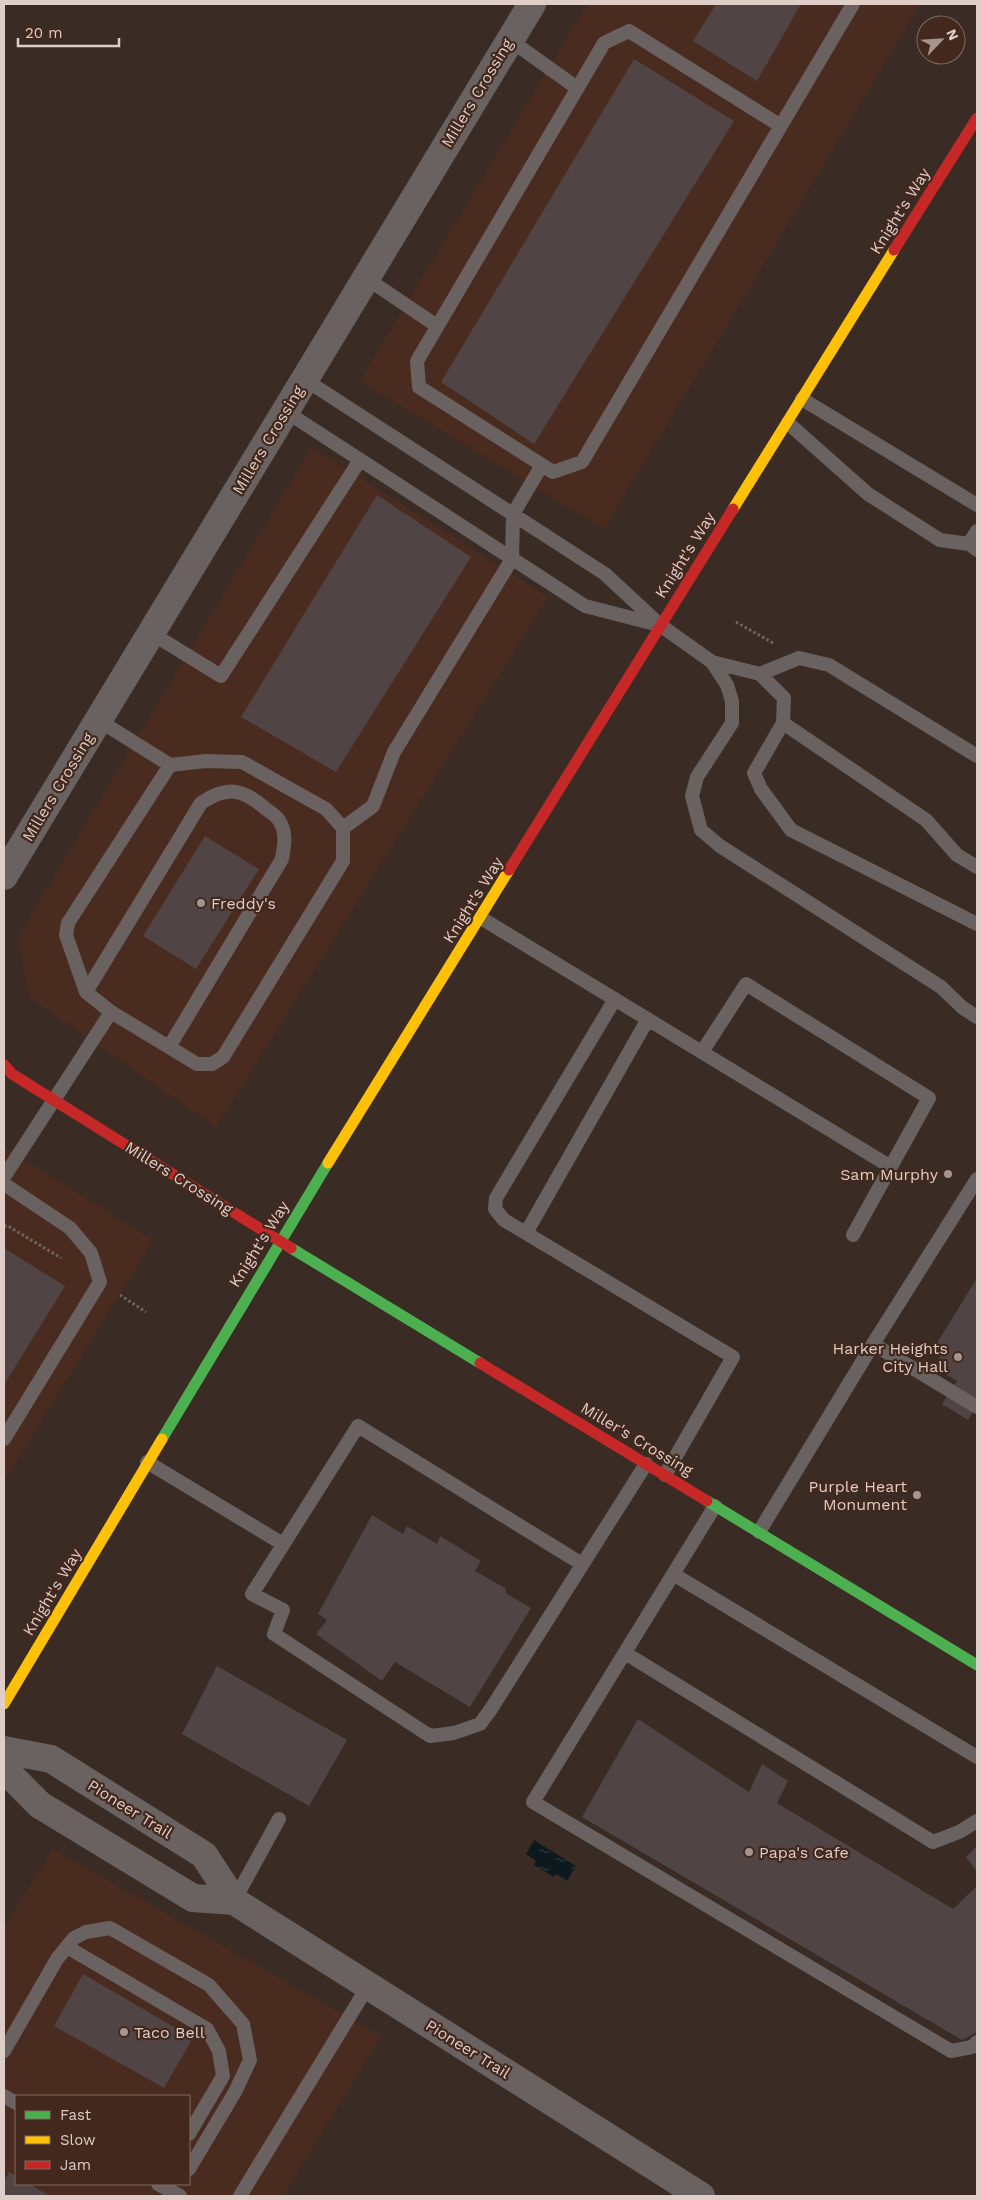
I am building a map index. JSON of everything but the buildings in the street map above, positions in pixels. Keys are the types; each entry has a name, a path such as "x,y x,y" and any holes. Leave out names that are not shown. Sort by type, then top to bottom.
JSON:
{"main road":[{"name":"Knight's Way","path":"4,1704 280,1241 660,625 977,118"},
{"name":"Millers Crossing","path":"4,1065 12,1074 280,1241"},
{"name":"Miller's Crossing","path":"280,1241 977,1665"}],"street":[{"name":"Millers Crossing","path":"4,876 532,4"},
{"name":"Pioneer Trail","path":"4,1750 51,1759 204,1855 234,1901 701,2196"},
{"name":"Pioneer Trail","path":"4,1769 40,1805 193,1898 234,1901"}],"lane":[{"path":"781,126 629,32 604,43 417,361 419,387 553,472 582,462 781,126 853,4"},
{"path":"510,40 577,88"},
{"path":"366,278 437,326"},
{"path":"304,379 605,574 660,625 712,662 760,674 784,698 784,724 754,773 762,789 792,830 977,924"},
{"path":"802,399 977,505"},
{"path":"285,411 585,606 660,625"},
{"path":"788,423 868,494 940,540 973,547 977,531"},
{"path":"151,633 221,676 360,460"},
{"path":"343,828 373,806 394,752 512,559 513,514 542,466"},
{"path":"760,674 799,658 829,665 977,756"},
{"path":"712,662 727,685 732,701 732,723 697,777 692,796 701,830 720,846 941,987 962,1008 977,1017"},
{"path":"98,720 170,765 206,761 242,762 326,809 343,828 343,861 223,1057 212,1064 197,1064 111,1012 86,992 66,935 68,923 170,765"},
{"path":"784,724 926,820 957,855 977,867"},
{"path":"86,992 201,803 214,794 236,790 260,803 280,821 285,840 282,860 169,1047"},
{"path":"481,918 891,1166"},
{"path":"702,1052 746,984 929,1098 853,1235"},
{"path":"615,999 496,1198 495,1209 504,1220 733,1357 665,1475"},
{"path":"4,1177 111,1012"},
{"path":"526,1233 648,1019"},
{"path":"759,1532 873,1344 977,1179"},
{"path":"4,1184 70,1228 91,1253 100,1282 4,1439"},
{"path":"873,1344 977,1407"},
{"path":"582,1564 358,1426 252,1594 283,1610 274,1634 430,1736 454,1733 480,1724 646,1464"},
{"path":"147,1462 284,1544"},
{"path":"715,1506 533,1802 952,2051 972,2047 977,2042"},
{"path":"673,1574 977,1757"},
{"path":"625,1653 932,1842 959,1832 977,1821"},
{"path":"234,1901 279,1819"},
{"path":"4,2051 57,1959 74,1938 86,1932 110,1928 209,1985 243,2024 250,2060 235,2092 190,2167"},
{"path":"67,1946 207,2029 220,2051 223,2076 190,2132"},
{"path":"240,2196 368,1986"},
{"path":"4,2096 15,2102"},
{"path":"162,2185 178,2191"}],"path":[{"path":"736,622 799,658"}],"shaded area":[{"path":"587,4 920,4 604,529 360,381"},
{"path":"312,447 548,597 216,1127 30,998 18,937"},
{"path":"4,1147 153,1240 4,1481"},
{"path":"53,1849 381,2036 283,2196 4,2196 4,1928"}],"water":[{"path":"534,1840 576,1866 567,1881 556,1874 554,1877 534,1865 536,1861 526,1854"}],"traffic: fast":[{"path":"162,1439 328,1163"},
{"path":"291,1248 480,1363"},
{"path":"707,1501 977,1665"}],"traffic: slow":[{"path":"733,509 894,250"},
{"path":"328,1163 509,870"},
{"path":"4,1704 162,1439"}],"traffic: jam":[{"path":"894,250 977,118"},
{"path":"509,870 733,509"},
{"path":"4,1065 12,1074 291,1248"},
{"path":"480,1363 707,1501"}],"place":[{"name":"Freddy's","path":"201,903"},
{"name":"Sam Murphy","path":"948,1174"},
{"name":"Harker Heights City Hall","path":"958,1357"},
{"name":"Purple Heart Monument","path":"917,1495"},
{"name":"Papa's Cafe","path":"749,1852"},
{"name":"Taco Bell","path":"124,2032"}]}
